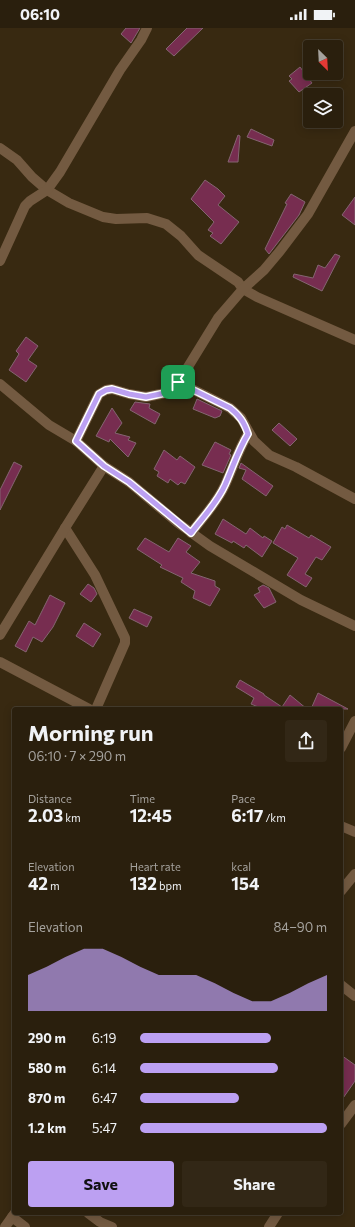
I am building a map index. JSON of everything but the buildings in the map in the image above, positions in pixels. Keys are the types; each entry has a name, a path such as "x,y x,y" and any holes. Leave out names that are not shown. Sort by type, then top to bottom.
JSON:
{"street":[{"path":"0,261 25,206 47,190 60,172 120,70 141,40 147,28"},
{"path":"76,441 99,394 106,390 112,389 146,397 170,392 178,382 218,318 243,289 264,270 294,234 308,214 355,131"},
{"path":"0,148 17,160 32,177 47,190 69,203 103,217 116,219 147,218 166,224 182,236 198,255 238,282 243,289 257,297 355,340"},
{"path":"178,382 230,408 238,414 244,421 248,434 258,446 269,455 296,467 355,499"},
{"path":"0,384 49,425 76,441 104,466 129,482 191,533 229,558 301,600 355,626"},
{"path":"191,533 220,494 226,483 236,456 248,434"},
{"path":"0,635 104,466"},
{"path":"65,528 95,575 125,638 125,643 97,707"},
{"path":"0,662 85,707"},
{"path":"343,744 355,721"},
{"path":"343,827 355,832"},
{"path":"343,889 355,874"},
{"path":"343,987 355,996"},
{"path":"343,1121 355,1105"},
{"path":"5,1227 14,1215 25,1227"},
{"path":"91,1215 112,1227"},
{"path":"269,1227 277,1215"}],"route":[{"path":"178,382 230,408 244,421 248,434 236,456 226,483 220,494 209,511 191,533 129,482 104,466 76,441 99,394 106,390 112,389 122,393 146,397 170,392 178,382"}]}
